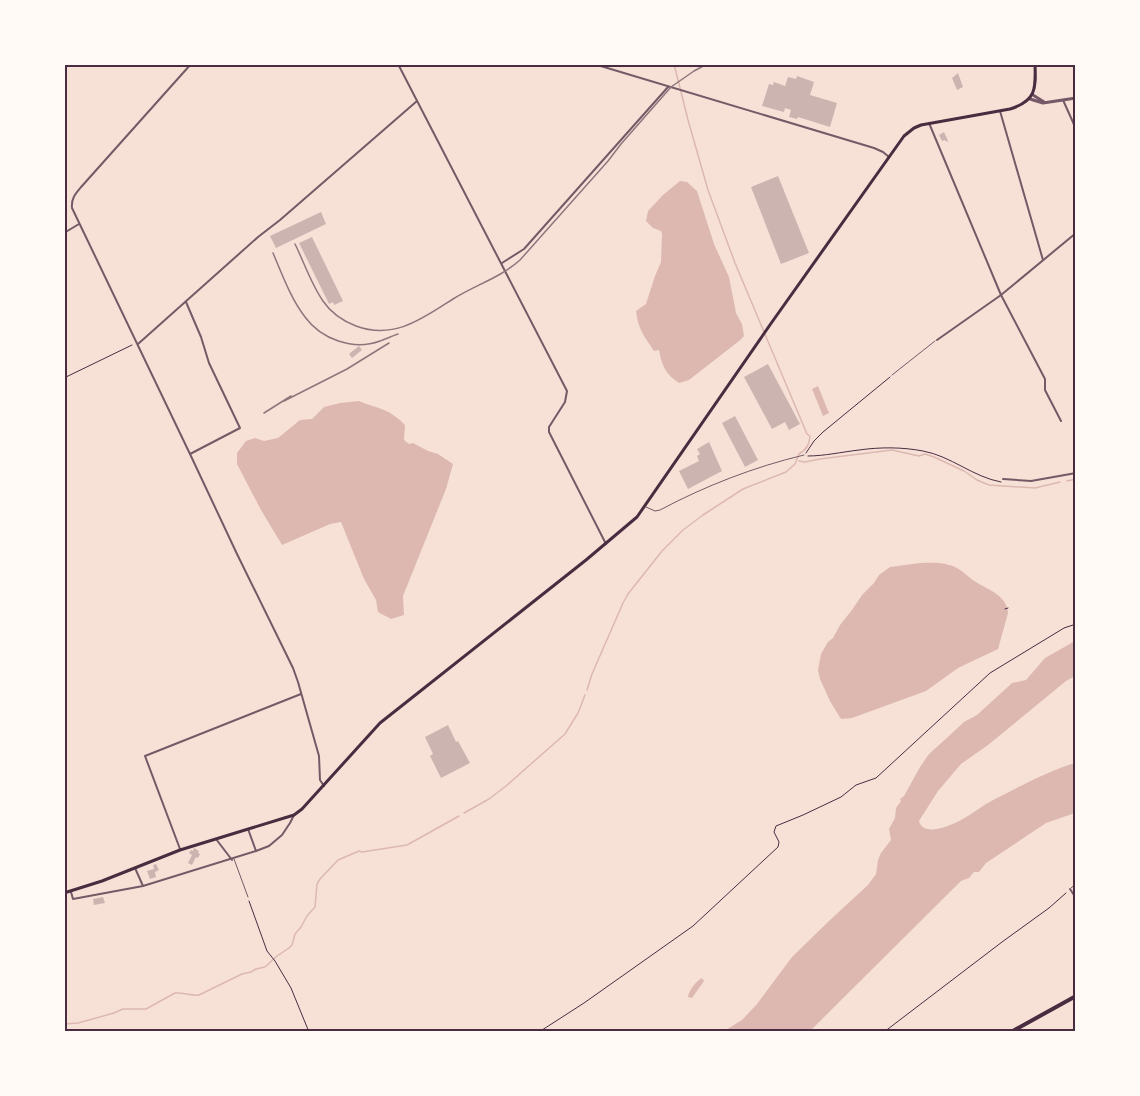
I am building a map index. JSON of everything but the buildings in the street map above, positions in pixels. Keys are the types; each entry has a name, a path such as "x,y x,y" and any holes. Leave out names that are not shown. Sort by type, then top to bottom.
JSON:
{"main road":[{"path":"64,893 180,850 294,815 308,805 380,723 634,520 904,136 914,128 929,123 1021,106 1031,97 1035,80 1035,64"},
{"path":"1011,1032 1076,996"}],"street":[{"path":"191,64 82,186 73,197 72,208 293,668 319,756 320,780 324,786"},
{"path":"398,64 567,391 565,402 549,427 549,432 606,544"},
{"path":"594,64 874,148 889,156"},
{"path":"501,263 524,249 668,87"},
{"path":"1031,97 1046,102 1076,98"},
{"path":"1063,100 1076,129"},
{"path":"137,344 417,101"},
{"path":"1000,111 1043,261"},
{"path":"929,123 1001,295 1045,379 1045,390 1061,421"},
{"path":"64,233 79,224"},
{"path":"937,340 1001,295 1076,234"},
{"path":"186,302 209,363 240,428 190,454"},
{"path":"1003,481 1031,481 1076,473"},
{"path":"180,850 145,756 301,694"},
{"path":"70,891 73,899 143,886 233,859 268,846 282,835 294,815"},
{"path":"248,829 256,851"},
{"path":"216,839 233,859"},
{"path":"135,868 143,886"},
{"path":"1070,889 1076,898"}],"lane":[{"path":"892,375 937,340"},
{"path":"645,506 655,511 660,510 696,492 745,473 805,455"},
{"path":"233,859 248,897"},
{"path":"1070,889 1076,884"}],"path":[{"path":"64,378 137,344"},
{"path":"892,375 823,432 805,455 809,457 895,448 926,451 977,475 1003,481"},
{"path":"539,1032 693,926 776,850 779,842 774,832 776,826 841,797 856,785 876,778 990,673 1064,628 1076,624"},
{"path":"884,1032 1049,908 1070,889"},
{"path":"248,897 265,947 291,988 309,1032"}],"shaded area":[{"path":"680,181 687,182 697,191 714,244 729,277 736,313 742,324 744,336 689,380 679,383 665,369 659,350 654,351 644,336 636,311 646,304 661,262 662,234 646,221 648,211"},
{"path":"818,386 829,413 823,416 812,389"},
{"path":"359,401 387,411 398,418 405,425 404,440 409,444 413,443 438,454 453,464 446,489 403,596 404,615 391,619 378,612 376,600 364,579 341,522 330,524 282,545 237,464 237,453 246,441 255,438 264,441 278,438 300,420 312,419 324,407"},
{"path":"920,563 953,566 1001,597 1008,613 998,649 958,668 926,691 852,718 841,719 820,679 818,670 821,654 862,595 879,575 890,567"},
{"path":"1075,641 1075,676 961,764 938,791 919,821 924,828 928,829 946,827 1025,784 1075,763 1075,813 1046,823 986,863 979,872 974,872 969,878 961,881 810,1031 724,1031 742,1020 757,1004 792,957 868,885 876,874 881,853 891,840 889,829 895,818 900,799 929,754 1012,683 1026,680 1045,658"},
{"path":"702,978 704,981 692,998 688,997 693,986"}],"waterway":[{"path":"587,690 623,603 662,551 683,530 743,489 786,472 795,464 810,439 735,263 708,190 674,64"},
{"path":"799,461 892,450 934,457 989,485 1035,488 1060,482"},
{"path":"1067,481 1076,479"},
{"path":"464,813 506,786 565,734 578,713 585,695"},
{"path":"64,1024 78,1023 123,1009 146,1009 175,993 199,995 242,974 265,967 292,945 295,934 315,907 317,884 338,860 359,851 407,845 459,816"}],"railway":[{"path":"295,244 311,280 326,305 351,324 370,330 383,330 395,329 419,320 461,294 504,272 520,260 671,87 707,64"},
{"path":"273,253 295,302 312,325 329,337 359,345 370,344 398,334"},
{"path":"284,401 347,369 389,343"},
{"path":"264,413 291,396"}]}
